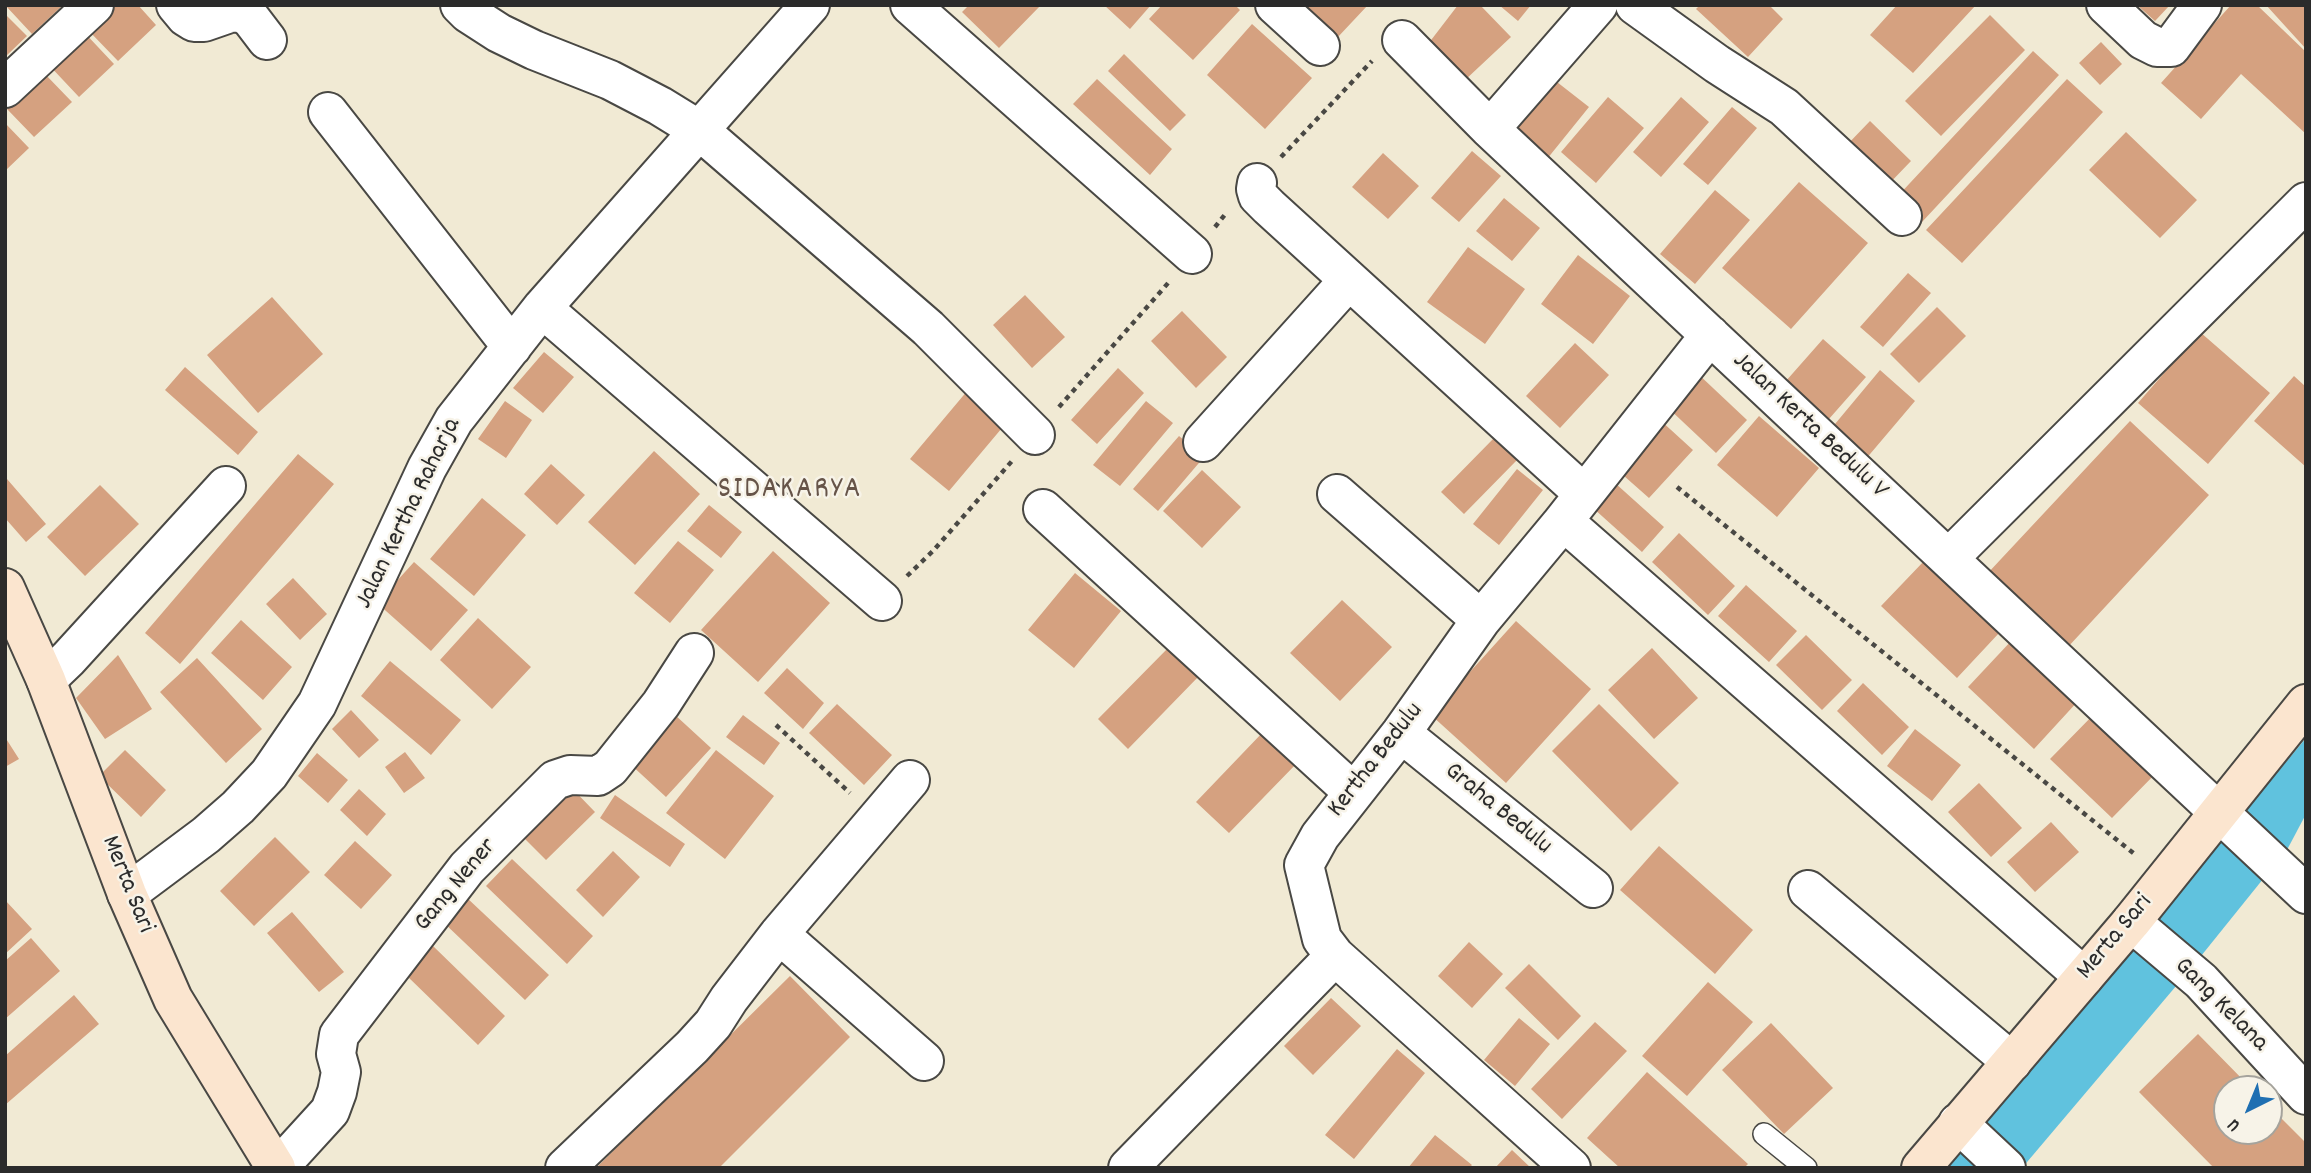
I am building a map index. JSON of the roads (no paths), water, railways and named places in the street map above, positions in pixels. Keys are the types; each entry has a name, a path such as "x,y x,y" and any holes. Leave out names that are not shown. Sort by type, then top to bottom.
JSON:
{"street":[{"path":"5,88 94,5"},
{"path":"176,5 194,22 241,12 251,19 267,40"},
{"path":"460,5 499,33 534,51 610,80 699,130 928,328 1035,435"},
{"name":"Jalan Kertha Raharja","path":"127,894 206,835 238,807 269,774 317,704 427,468 454,420 542,308 810,5"},
{"path":"910,5 1192,254"},
{"path":"1275,5 1320,46"},
{"path":"1490,129 1598,5"},
{"path":"1634,5 1717,64 1784,107 1902,216"},
{"path":"2106,5 2143,40 2157,47 2171,47 2202,5"},
{"name":"Jalan Kerta Bedulu V","path":"1402,40 1490,129 2295,883"},
{"path":"328,112 512,347"},
{"path":"1257,183 1258,196 1269,207 1583,493"},
{"path":"1949,558 2306,202"},
{"path":"1203,442 1349,280"},
{"path":"542,308 882,601"},
{"name":"Kertha Bedulu","path":"1571,1168 1335,957 1322,939 1304,865 1320,836 1401,733 1481,620 1710,335"},
{"path":"50,692 77,649 226,485"},
{"path":"1337,494 1481,620"},
{"path":"1044,509 1353,792"},
{"path":"1577,533 2084,977"},
{"path":"50,692 169,584"},
{"name":"Merta Sari","path":"5,588 50,692 127,894 173,999 277,1168"},
{"name":"Gang Nener","path":"277,1168 330,1111 341,1072 336,1054 339,1035 467,868 555,780 570,775 598,776 610,768 661,704 694,653"},
{"name":"Merta Sari","path":"1921,1168 1964,1128 2012,1062 2084,977 2136,926 2165,879 2221,815 2306,704"},
{"name":"Graha Bedulu","path":"1401,733 1593,888"},
{"path":"565,1168 713,1024 779,934 910,780"},
{"path":"1808,890 2012,1062"},
{"name":"Gang Kelana","path":"2136,926 2201,981 2306,1095"},
{"path":"779,934 924,1061"},
{"path":"1128,1168 1335,957"},
{"path":"1964,1128 2006,1168"}],"lane":[{"path":"1764,1134 1806,1168"}],"water":[{"path":"2306,738 2306,814 2288,848 2193,966 2022,1168 1947,1168"}],"district":[{"name":"SIDAKARYA","path":"790,492"}]}
